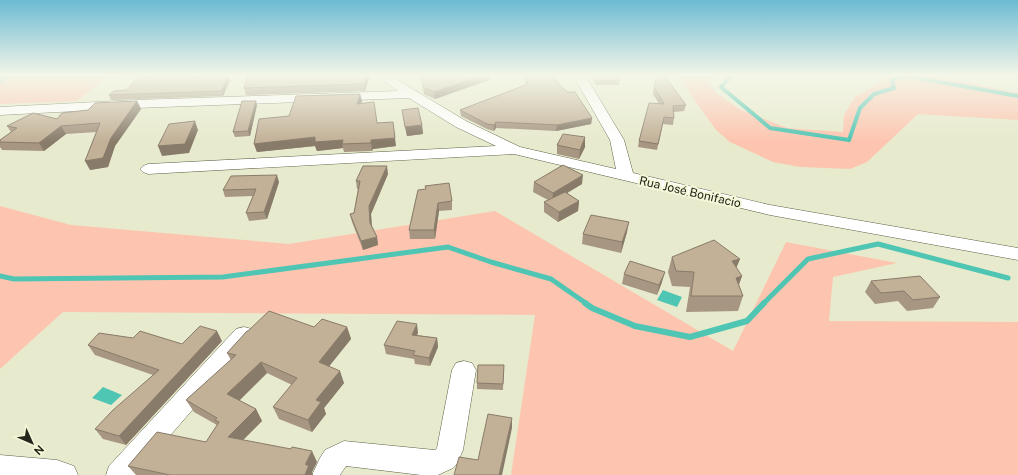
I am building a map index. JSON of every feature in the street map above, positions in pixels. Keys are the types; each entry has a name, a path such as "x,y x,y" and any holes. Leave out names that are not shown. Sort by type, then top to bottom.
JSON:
{"street":[{"path":"0,111 324,97"},
{"name":"Rua José Bonifacio","path":"416,97 461,124 515,150 770,210 1018,254"},
{"path":"592,97 617,140 626,177"},
{"path":"148,169 515,150"},
{"path":"119,475 247,331"},
{"path":"331,466 344,453 434,464 443,460 448,455 450,450 464,370"},
{"path":"0,468 57,473 64,475"}],"shaded area":[{"path":"0,97 82,97 77,101 0,104"},
{"path":"693,97 722,97 739,109 787,128 843,132 844,115 855,97 1018,97 1018,120 918,114 867,162 850,169 800,167 773,162 730,142 716,130"},
{"path":"0,206 71,225 289,244 495,211 733,351 786,242 897,263 833,277 829,321 1018,322 1018,475 511,475 535,315 63,312 0,369"}],"water":[{"path":"663,290 682,297 677,307 657,300"},
{"path":"103,387 122,395 111,405 92,398"}],"building":[{"path":"296,97 359,97 357,104 374,102 377,123 393,122 395,138 371,140 371,143 342,144 343,140 315,142 315,137 254,144 259,119 289,116"},
{"path":"494,97 578,97 592,118 557,125 496,122 494,125 487,124 460,110"},
{"path":"660,97 680,97 686,105 673,106 674,118 664,117 658,144 639,141 649,103 664,104"},
{"path":"137,101 111,138 103,158 85,161 100,123 61,126 39,143 0,142 0,140 17,128 7,126 33,113 57,119 62,113 88,110 95,103"},
{"path":"242,101 256,101 248,131 233,132"},
{"path":"418,108 422,125 405,127 402,110"},
{"path":"195,121 185,144 158,146 169,124"},
{"path":"563,134 585,137 580,150 557,145"},
{"path":"563,165 583,175 553,193 534,182"},
{"path":"363,166 387,166 369,206 370,223 377,237 361,241 350,214 354,213 360,181 356,181"},
{"path":"277,175 264,212 246,213 256,189 223,190 231,176"},
{"path":"449,183 452,201 438,203 434,230 409,230 418,190 426,189 425,186"},
{"path":"565,192 579,201 559,212 544,202"},
{"path":"591,215 629,222 622,242 583,234"},
{"path":"714,240 740,259 732,261 742,276 736,278 743,296 691,296 694,272 676,271 672,257"},
{"path":"630,261 665,272 659,285 624,274"},
{"path":"920,276 940,297 913,300 904,291 881,293 871,281"},
{"path":"269,311 314,327 322,319 347,327 319,362 340,371 316,400 321,402 308,420 273,407 297,378 261,362 227,394 256,409 228,437 291,449 292,447 312,451 306,463 306,465 309,465 305,475 170,475 128,466 157,432 206,442 219,422 215,420 217,418 186,400 236,355 227,353 247,331"},
{"path":"397,321 417,324 412,335 437,338 429,358 413,355 415,351 384,345"},
{"path":"200,326 217,331 119,436 95,429 113,410 159,370 88,345 99,333 133,338 140,331 182,344"},
{"path":"478,365 504,365 503,384 477,383"},
{"path":"488,414 512,418 499,475 454,475 459,457 478,460"}],"waterway":[{"path":"733,97 770,128 849,140 860,108 871,97"},
{"path":"764,303 808,259 878,244 1008,278"},
{"path":"0,276 14,279 223,277 448,247 491,262 551,279 587,304"},
{"path":"585,303 592,308 635,326 690,337 747,321 764,303"}]}
